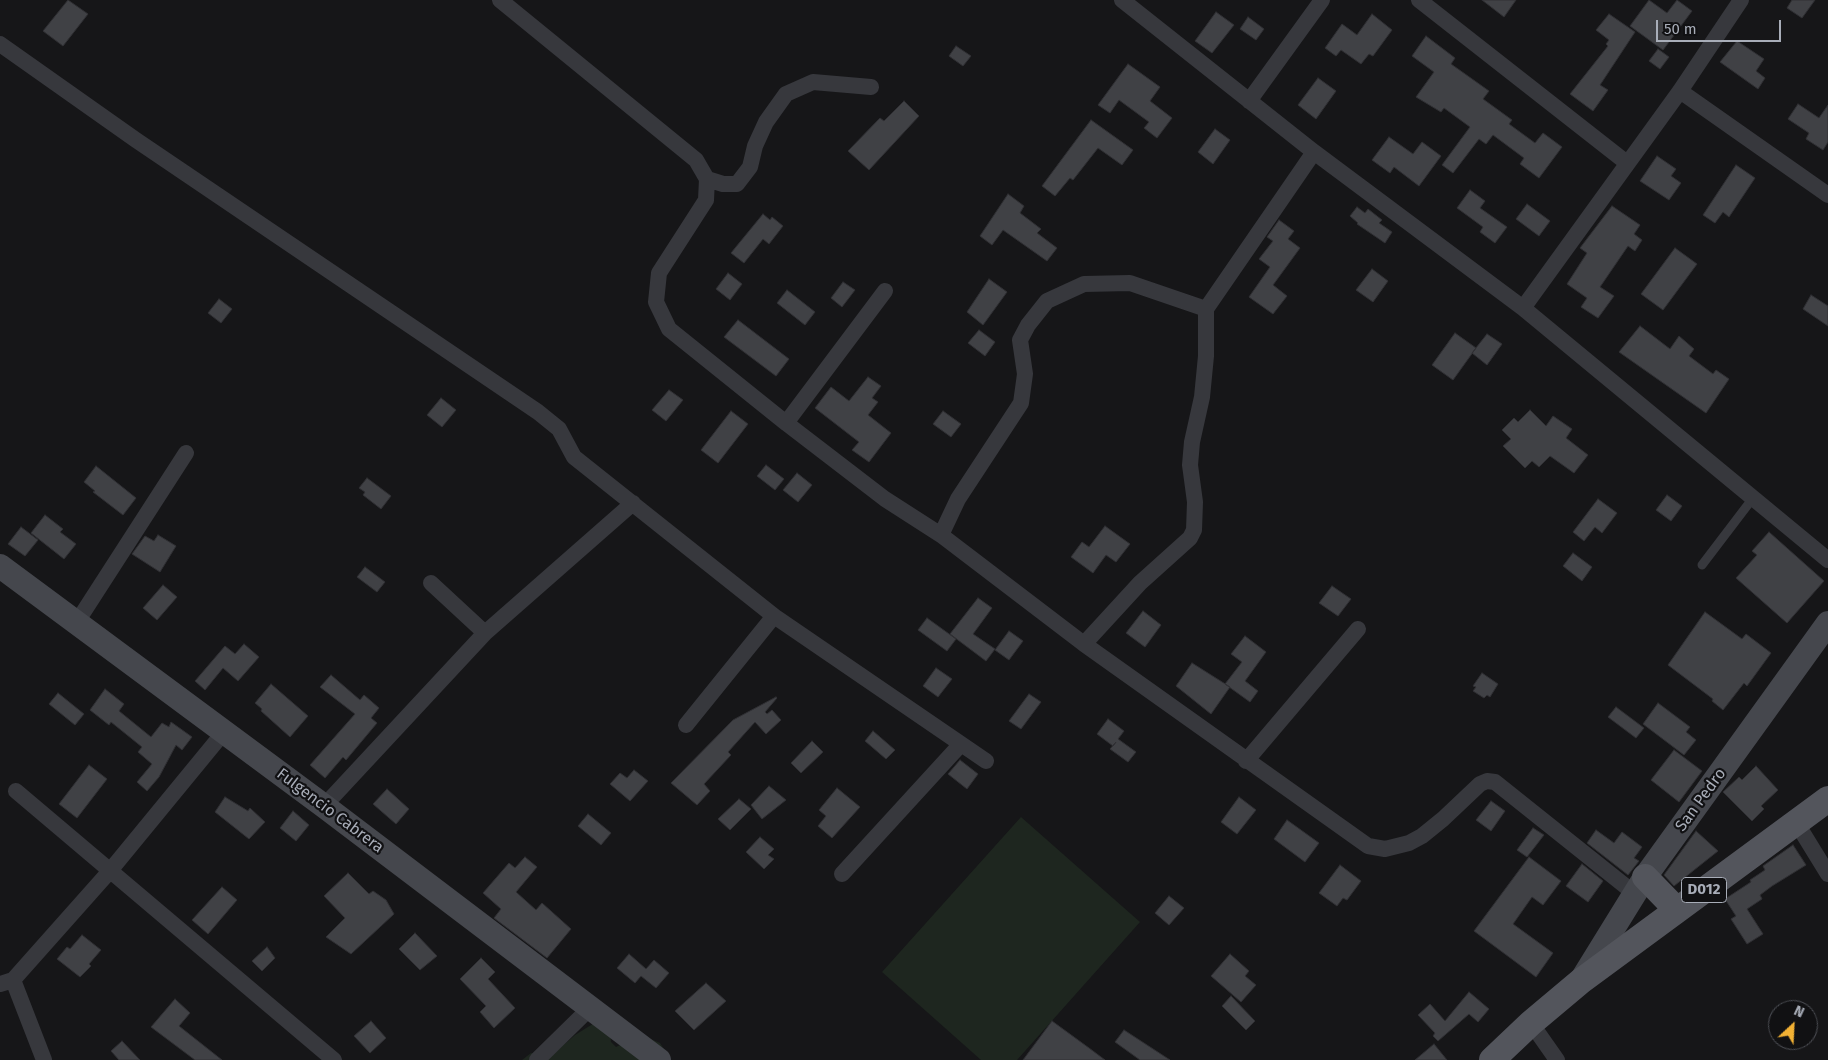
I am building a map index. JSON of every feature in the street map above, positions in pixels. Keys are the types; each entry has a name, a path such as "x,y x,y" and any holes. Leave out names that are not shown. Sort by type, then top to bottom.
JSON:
{"main road":[{"name":"Fulgencio Cabrera","path":"0,566 324,806 589,1009 659,1060"},
{"name":"San Pedro","path":"1581,981 1640,885 1828,623"},
{"name":"D012","path":"1492,1060 1581,981 1828,799"},
{"path":"1640,885 1677,910"}],"street":[{"path":"500,0 696,160 707,180 706,200 659,273 656,302 669,330 786,423 885,499 941,535 1084,644 1368,846 1385,849 1409,843 1422,836 1480,784 1487,781 1495,782 1640,885"},
{"path":"1122,0 1314,152 1523,308 1828,560"},
{"path":"1249,101 1322,0"},
{"path":"1419,0 1627,163"},
{"path":"1523,308 1680,91 1735,2"},
{"path":"0,44 144,146 538,412 559,428 574,457 774,616 986,761"},
{"path":"707,180 723,184 737,184 750,167 755,146 766,122 786,94 812,82 871,87"},
{"path":"1680,91 1828,196"},
{"path":"1084,644 1140,583 1190,538 1194,530 1195,502 1190,465 1192,442 1202,397 1206,356 1206,309 1314,152"},
{"path":"941,535 958,499 1021,403 1025,374 1020,340 1028,324 1047,301 1084,284 1130,283 1206,309"},
{"path":"786,423 885,292"},
{"path":"77,622 186,453"},
{"path":"324,806 485,633 633,503"},
{"path":"431,583 485,633"},
{"path":"686,725 774,616"},
{"path":"1246,761 1358,629"},
{"path":"44,1060 6,982 109,872 224,732"},
{"path":"842,874 960,744"},
{"path":"16,792 334,1060"},
{"path":"1796,822 1828,874"},
{"path":"537,1060 589,1009"},
{"path":"1532,1023 1557,1060"}],"lane":[{"path":"1702,565 1754,498"}],"shaded area":[{"path":"1021,817 1140,922 1017,1060 981,1060 882,972"},
{"path":"596,1022 610,1030 611,1042 616,1047 641,1035 660,1043 671,1060 522,1060 531,1053 551,1056 575,1035"}],"building":[{"path":"68,0 88,14 63,46 43,31"},
{"path":"1482,0 1516,0 1504,17"},
{"path":"1649,0 1667,13 1677,0 1692,11 1663,50 1630,26"},
{"path":"1792,0 1815,0 1802,18 1787,8"},
{"path":"1216,12 1234,25 1212,53 1195,41"},
{"path":"1372,14 1392,30 1373,56 1369,54 1361,64 1341,50 1336,56 1325,48 1342,24 1357,35"},
{"path":"1609,14 1635,32 1600,85 1608,90 1593,111 1570,94 1608,46 1606,44 1609,40 1596,30"},
{"path":"1248,17 1264,29 1256,40 1240,29"},
{"path":"1426,36 1455,58 1451,64 1489,91 1483,99 1512,120 1509,124 1535,143 1543,133 1562,147 1539,178 1520,164 1524,158 1493,135 1486,144 1479,139 1453,173 1442,165 1470,127 1444,108 1441,112 1416,97 1434,72 1412,56"},
{"path":"1737,41 1764,59 1756,71 1765,78 1758,89 1720,62"},
{"path":"956,46 971,56 963,66 949,56"},
{"path":"1658,49 1669,57 1660,69 1649,61"},
{"path":"1128,64 1160,87 1150,101 1172,118 1157,138 1144,128 1149,122 1119,100 1110,113 1098,105"},
{"path":"1318,78 1336,91 1316,119 1298,105"},
{"path":"904,101 919,116 869,170 848,151 880,118 884,121"},
{"path":"1798,104 1819,118 1828,105 1828,142 1823,150 1806,139 1809,133 1788,119"},
{"path":"1091,120 1133,150 1122,165 1098,148 1073,180 1070,178 1055,196 1042,186"},
{"path":"1215,129 1230,140 1213,164 1198,152"},
{"path":"1389,137 1413,154 1422,142 1441,156 1419,186 1394,167 1390,173 1372,160"},
{"path":"1657,156 1676,169 1671,176 1681,183 1669,200 1640,181"},
{"path":"1736,165 1755,178 1729,217 1723,212 1715,223 1703,215"},
{"path":"1470,190 1485,201 1480,208 1507,227 1495,243 1480,232 1483,227 1457,208"},
{"path":"1008,194 1024,206 1020,213 1041,229 1037,233 1057,248 1047,261 1003,230 992,245 980,236"},
{"path":"1527,204 1550,221 1539,236 1516,219"},
{"path":"1612,206 1640,225 1634,234 1642,240 1635,251 1628,246 1600,287 1614,296 1598,318 1581,307 1587,298 1567,284 1587,253 1580,248"},
{"path":"1357,207 1365,213 1368,209 1382,220 1379,223 1392,232 1385,243 1357,224 1350,216"},
{"path":"763,214 770,220 772,217 783,226 769,244 763,239 744,263 731,253"},
{"path":"1279,220 1294,231 1288,239 1300,248 1273,285 1287,296 1273,314 1249,297 1270,267 1259,259 1273,241 1267,237"},
{"path":"1675,248 1697,264 1663,310 1641,294"},
{"path":"1372,269 1388,281 1373,302 1356,290"},
{"path":"728,273 742,284 730,300 716,289"},
{"path":"989,279 1007,292 983,325 967,312"},
{"path":"843,282 855,290 842,307 831,298"},
{"path":"787,290 815,312 805,325 777,303"},
{"path":"1811,295 1828,306 1828,326 1803,309"},
{"path":"219,299 232,309 221,323 208,313"},
{"path":"738,320 789,359 776,376 724,337"},
{"path":"1640,326 1670,349 1679,336 1694,349 1689,356 1713,374 1716,370 1729,379 1706,413 1619,352"},
{"path":"979,330 995,342 985,356 968,343"},
{"path":"1455,333 1476,348 1453,380 1432,365"},
{"path":"1487,334 1502,344 1487,365 1472,353"},
{"path":"868,377 881,386 872,398 878,402 868,415 891,433 869,462 852,450 859,442 815,408 831,387 849,401"},
{"path":"669,390 683,400 666,421 652,410"},
{"path":"441,398 456,410 442,427 427,415"},
{"path":"1530,410 1546,426 1553,416 1572,429 1566,438 1588,455 1574,473 1550,456 1539,467 1532,461 1525,468 1503,446 1511,439 1502,430 1514,418 1518,422"},
{"path":"731,411 748,424 718,463 701,450"},
{"path":"943,411 961,424 951,437 933,424"},
{"path":"766,465 784,479 775,490 757,476"},
{"path":"96,466 136,498 123,515 93,492 95,491 84,482"},
{"path":"797,473 812,485 798,502 783,490"},
{"path":"367,478 391,496 381,509 363,495 365,492 359,488"},
{"path":"1667,495 1682,506 1671,521 1656,510"},
{"path":"1598,499 1617,513 1602,533 1595,527 1584,541 1573,532"},
{"path":"45,515 63,529 60,532 76,544 64,559 31,533"},
{"path":"1105,526 1130,544 1116,562 1106,555 1093,573 1071,557 1082,542 1089,547"},
{"path":"21,527 38,540 25,556 8,544"},
{"path":"1769,532 1824,581 1787,623 1736,578 1757,555 1752,551"},
{"path":"158,535 176,546 160,572 132,554 145,536 154,541"},
{"path":"1573,553 1592,567 1582,581 1563,566"},
{"path":"365,567 385,582 377,592 357,577"},
{"path":"163,585 177,597 157,620 143,608"},
{"path":"1332,586 1351,599 1338,616 1319,603"},
{"path":"978,598 992,608 973,634 995,649 986,661 950,634"},
{"path":"1143,611 1161,625 1145,647 1126,633"},
{"path":"1705,612 1742,639 1746,634 1771,653 1747,686 1744,683 1723,710 1712,701 1713,699 1668,665"},
{"path":"927,618 956,639 947,651 918,630"},
{"path":"1009,631 1023,641 1009,660 995,650"},
{"path":"1245,636 1266,652 1245,681 1258,691 1250,702 1225,684 1242,662 1231,654"},
{"path":"244,644 259,657 238,681 223,668 205,690 195,681 225,646 235,654"},
{"path":"1192,663 1230,687 1211,714 1176,686"},
{"path":"936,668 952,679 938,697 923,686"},
{"path":"1482,673 1498,684 1490,697 1487,695 1484,698 1473,691 1476,687 1473,686"},
{"path":"331,675 360,700 364,695 379,708 371,718 377,723 346,760 343,757 325,778 310,765 355,714 320,687"},
{"path":"271,684 308,716 290,737 261,711 262,709 255,703"},
{"path":"105,689 124,704 119,711 151,737 162,723 169,727 171,722 192,737 182,750 176,745 159,777 147,791 137,782 152,764 138,752 142,747 111,722 109,725 90,710"},
{"path":"58,693 84,714 75,725 49,704"},
{"path":"1029,694 1041,702 1021,729 1009,721"},
{"path":"776,697 765,712 767,714 772,710 781,720 766,734 755,722 728,752 731,755 704,784 710,791 697,805 671,783 733,720"},
{"path":"1658,703 1690,727 1686,732 1696,740 1684,755 1643,724"},
{"path":"1616,707 1644,728 1636,738 1608,717"},
{"path":"1108,719 1124,731 1118,739 1136,752 1128,762 1110,749 1113,746 1097,734"},
{"path":"873,731 895,750 886,759 865,741"},
{"path":"812,741 823,752 801,773 791,763"},
{"path":"1674,750 1702,771 1679,802 1651,780"},
{"path":"960,760 978,774 967,789 948,774"},
{"path":"89,765 107,779 77,818 59,804"},
{"path":"1756,766 1778,790 1761,806 1764,809 1752,821 1723,792 1739,777 1742,780"},
{"path":"634,770 648,781 630,801 610,784 620,773 627,778"},
{"path":"769,786 786,800 762,819 751,805"},
{"path":"837,788 860,807 832,838 818,826 826,816 819,810"},
{"path":"387,789 409,809 396,824 373,804"},
{"path":"225,797 248,811 250,808 265,822 249,839 215,812"},
{"path":"1239,797 1256,810 1237,834 1221,822"},
{"path":"739,799 751,809 730,830 718,819"},
{"path":"1491,801 1505,811 1491,831 1476,820"},
{"path":"293,811 309,825 296,841 280,828"},
{"path":"588,814 611,833 601,845 578,826"},
{"path":"1287,820 1319,843 1305,862 1274,839"},
{"path":"1533,828 1544,835 1527,857 1517,850"},
{"path":"1596,830 1614,843 1622,832 1642,847 1634,858 1639,861 1628,875 1587,843"},
{"path":"1696,831 1718,851 1674,886 1664,875"},
{"path":"760,837 774,849 768,855 774,859 764,869 746,852"},
{"path":"1793,845 1806,865 1772,886 1760,895 1762,899 1747,909 1763,934 1747,944 1731,919 1736,916 1725,899 1751,882 1750,880 1765,870 1763,866"},
{"path":"525,857 537,867 516,892 536,910 542,903 571,929 547,958 494,918 501,909 483,893 509,863 515,868"},
{"path":"1529,857 1561,881 1543,905 1532,897 1513,924 1553,953 1536,977 1474,931"},
{"path":"1582,864 1603,881 1588,902 1566,886"},
{"path":"1340,865 1361,881 1347,900 1343,898 1337,906 1319,893"},
{"path":"348,873 369,894 373,891 386,900 394,914 351,954 326,937 345,918 324,896"},
{"path":"222,887 237,900 208,934 192,920"},
{"path":"1169,896 1184,908 1169,925 1155,913"},
{"path":"415,933 437,956 420,970 399,949"},
{"path":"82,935 101,950 89,964 91,966 80,977 57,959 67,947 70,949"},
{"path":"267,947 275,958 262,971 252,961"},
{"path":"629,954 646,969 654,960 669,973 656,988 641,976 635,983 617,968"},
{"path":"1230,954 1249,971 1245,976 1256,985 1241,1002 1211,976"},
{"path":"481,958 495,972 488,979 515,1008 494,1028 480,1012 486,1006 460,979"},
{"path":"706,983 726,1001 694,1030 675,1011"},
{"path":"1469,992 1489,1009 1478,1022 1469,1014 1438,1041 1433,1036 1435,1033 1418,1015 1430,1004 1445,1021"},
{"path":"1231,996 1255,1021 1246,1030 1222,1006"},
{"path":"175,999 190,1013 179,1026 222,1060 195,1060 151,1027"},
{"path":"371,1021 386,1038 370,1053 354,1036"},
{"path":"1052,1021 1089,1048 1105,1060 1023,1060"},
{"path":"1124,1030 1170,1060 1140,1060 1115,1042"},
{"path":"122,1041 140,1060 119,1060 111,1051"},
{"path":"1434,1044 1447,1060 1415,1060"}]}
